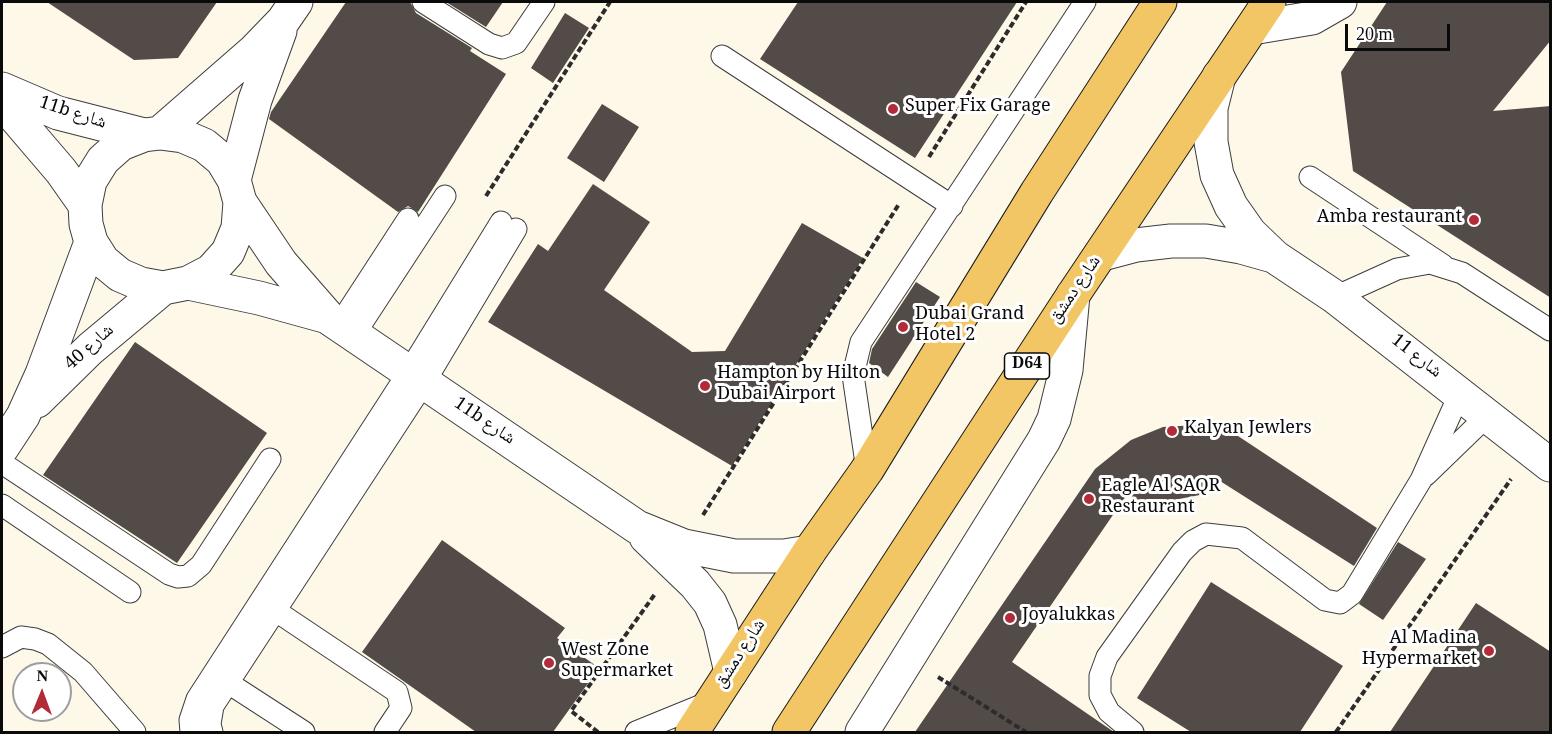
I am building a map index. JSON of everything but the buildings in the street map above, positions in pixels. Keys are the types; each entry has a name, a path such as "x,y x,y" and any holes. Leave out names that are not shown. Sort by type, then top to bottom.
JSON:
{"main road":[{"name":"شارع دمشق","path":"692,732 809,552 867,470 1037,192 1161,2"},
{"name":"شارع دمشق","path":"789,732 1072,296 1260,14"}],"street":[{"path":"1260,14 1312,18 1340,2"},
{"path":"290,11 255,100 237,191 238,228 228,252 211,271 176,285 141,284 120,275 104,261 91,242 86,224 85,205 90,181 103,160 121,144 152,134 224,79 290,11"},
{"name":"شارع 11","path":"1219,76 1211,108 1211,142 1217,175 1231,206 1243,224 1275,256 1335,297 1541,457"},
{"name":"11b شارع","path":"2,89 58,112 152,134"},
{"name":"11b شارع","path":"2,102 61,171 85,205"},
{"path":"152,134 183,136 204,145 222,160 237,191"},
{"name":"11b شارع","path":"237,191 281,263 347,330 680,556 695,584 710,603 727,648 730,672"},
{"name":"شارع 11","path":"1102,254 1136,245 1171,241 1206,241 1275,256"},
{"name":"شارع 40","path":"2,448 23,416 60,330 91,242"},
{"name":"11b شارع","path":"176,285 259,298 347,330"},
{"name":"شارع 40","path":"23,416 90,349 176,285"},
{"path":"862,732 1044,440 1054,418 1066,370 1072,296"},
{"name":"11b شارع","path":"680,556 759,557 809,552"}],"lane":[{"path":"423,2 489,44 502,48 516,43 544,2"},
{"path":"867,470 854,386 857,353 861,342 1085,2"},
{"path":"722,56 952,206"},
{"path":"1310,177 1446,267 1462,273 1551,330"},
{"path":"347,330 450,200"},
{"path":"347,330 408,219"},
{"path":"191,732 192,710 221,679 269,606 416,378 508,225"},
{"path":"1335,297 1413,264 1446,267"},
{"path":"1133,732 1109,712 1100,695 1100,676 1107,657 1192,541 1206,534 1242,538 1325,600 1340,603 1352,594 1420,480 1460,393"},
{"path":"1420,480 1449,456 1488,415"},
{"path":"2,463 169,574 178,577 188,576 201,565 270,459"},
{"path":"2,505 130,592"},
{"path":"269,606 397,692 401,708 385,732"},
{"path":"2,647 21,637 48,644 82,672 135,732"},
{"path":"213,732 210,715 221,679"},
{"path":"221,679 303,732"},
{"path":"636,732 713,701"}],"path":[{"path":"485,199 610,2"},
{"path":"598,732 571,711 680,556 1026,2"},
{"path":"1336,732 1541,457"},
{"path":"908,657 1026,732"}],"place":[{"name":"Super Fix Garage","path":"893,109"},
{"name":"Amba restaurant","path":"1474,220"},
{"name":"Dubai Grand Hotel 2","path":"903,327"},
{"name":"Hampton by Hilton Dubai Airport","path":"705,386"},
{"name":"Kalyan Jewlers","path":"1172,431"},
{"name":"Eagle Al SAQR Restaurant","path":"1089,499"},
{"name":"Joyalukkas","path":"1010,618"},
{"name":"Al Madina Hypermarket","path":"1489,651"},
{"name":"West Zone Supermarket","path":"549,663"}]}
